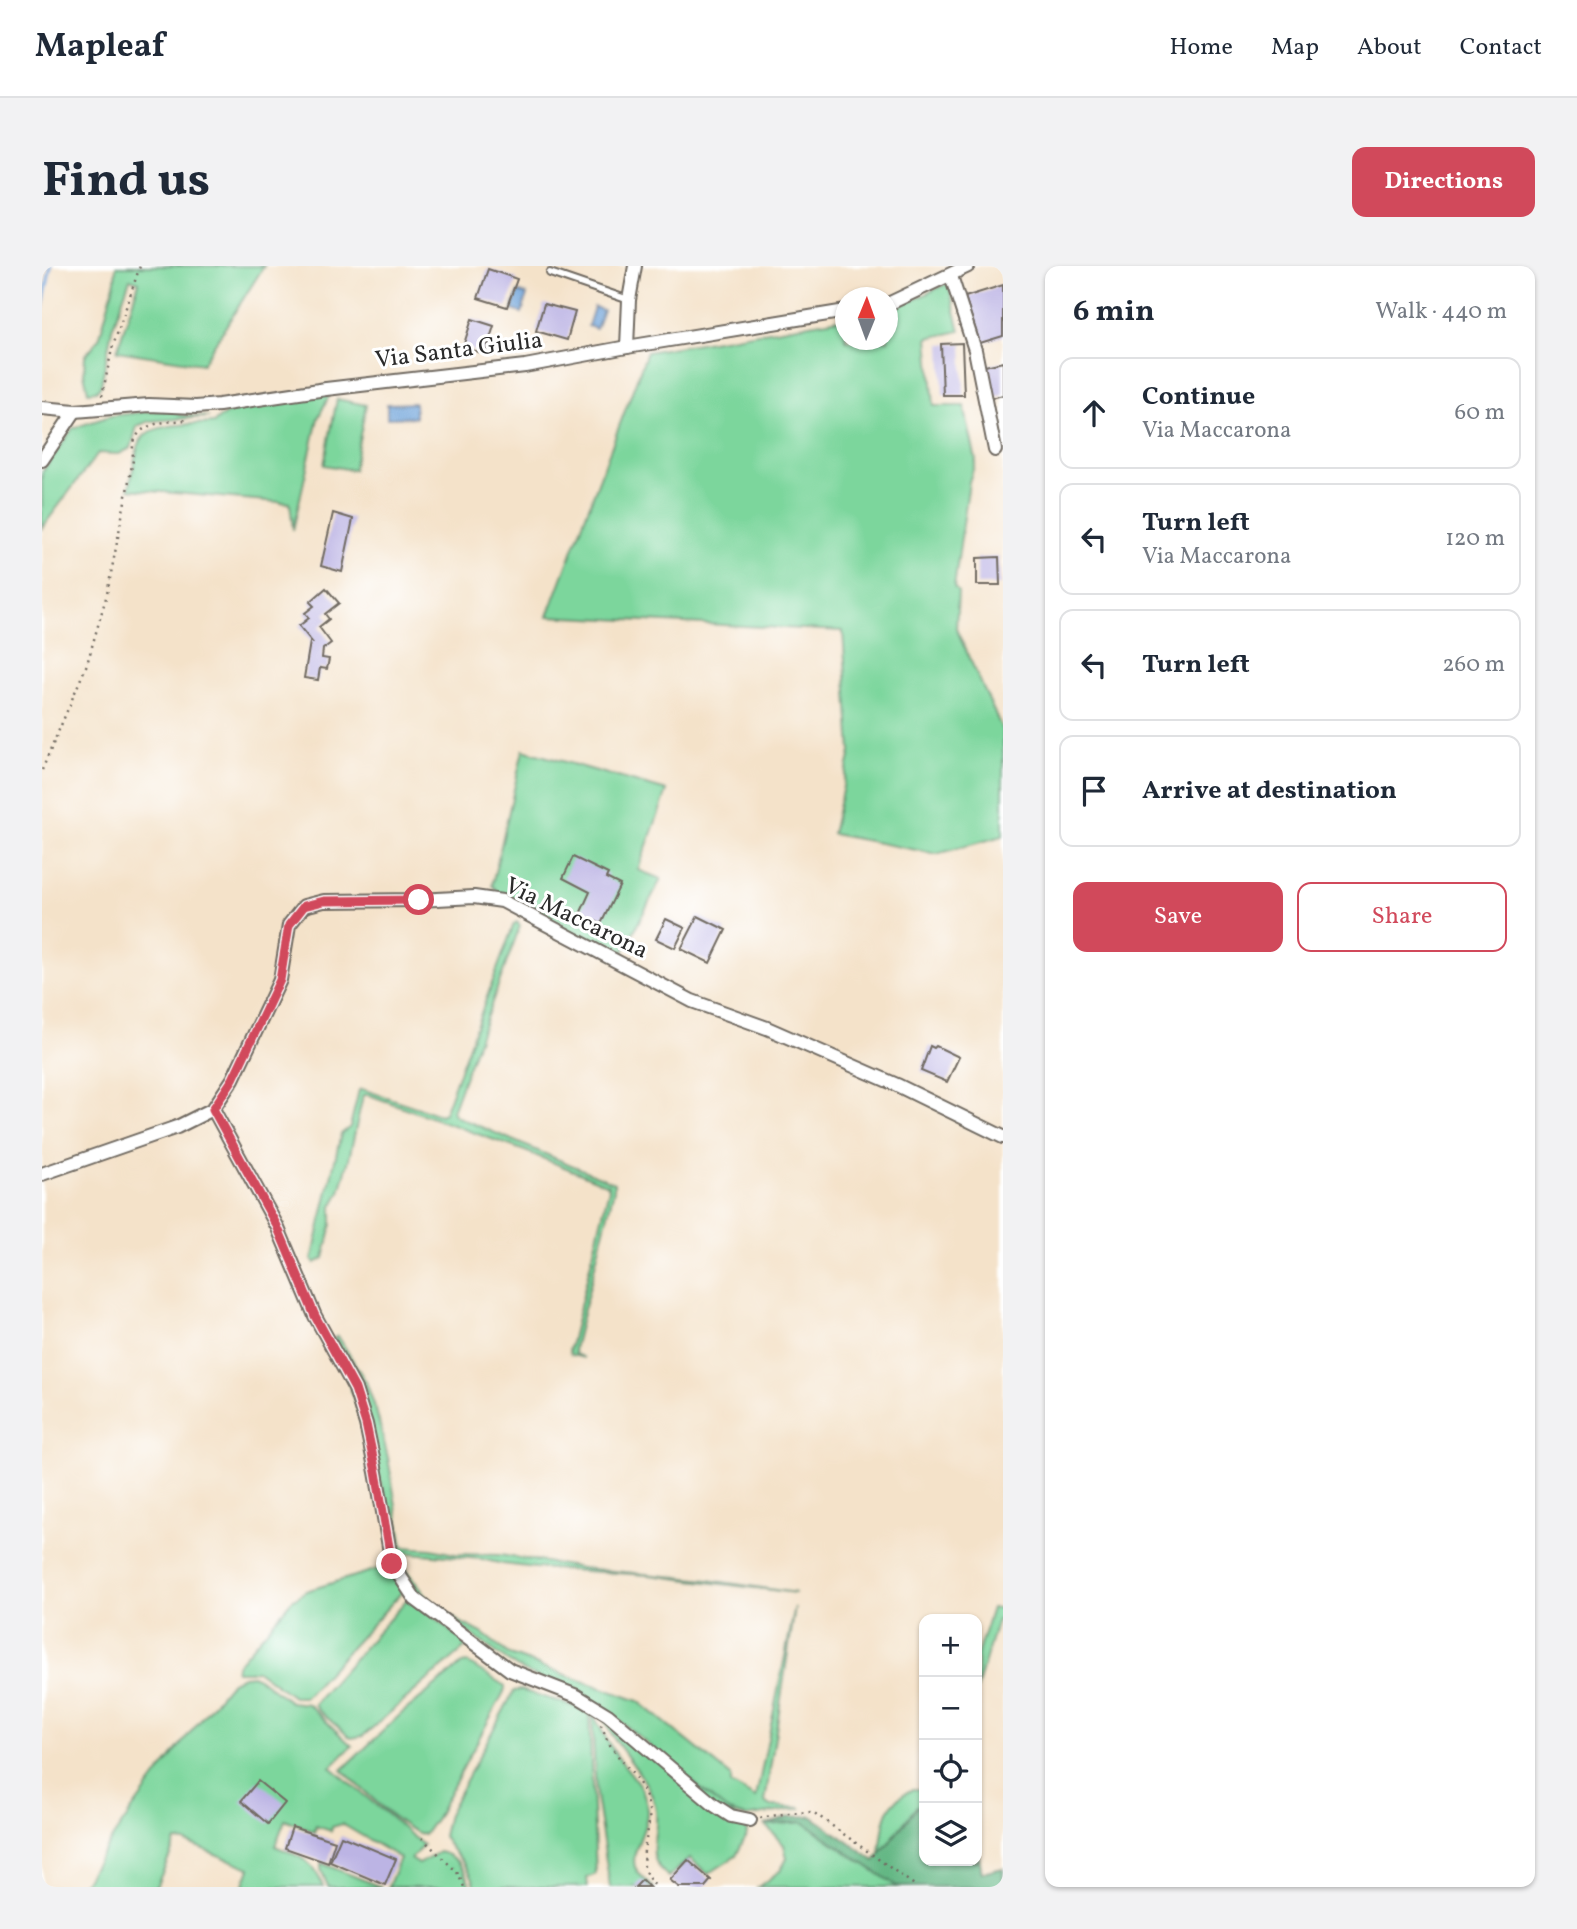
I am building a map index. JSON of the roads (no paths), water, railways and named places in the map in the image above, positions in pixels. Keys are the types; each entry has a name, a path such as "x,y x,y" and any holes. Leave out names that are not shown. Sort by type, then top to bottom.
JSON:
{"street":[{"path":"627,346 629,300 635,266"},
{"path":"898,299 968,266"},
{"path":"951,276 975,350 995,450"},
{"name":"Via Santa Giulia","path":"42,408 75,411 149,405 219,405 326,389 525,366 627,346 835,313"},
{"path":"42,460 75,411"},
{"name":"Via Maccarona","path":"213,1109 233,1079 280,980 289,925 304,906 324,901 474,897 502,901 692,1001 767,1028 897,1085 1003,1137"},
{"path":"42,1174 177,1126 213,1109 277,1226 315,1316 355,1389 366,1424 392,1564 415,1599 510,1670 577,1696 608,1716 714,1805 731,1815 750,1820"}],"lane":[{"path":"550,272 629,300"}],"water":[{"path":"518,292 527,295 522,313 512,310"},
{"path":"594,307 603,310 596,329 588,326"},
{"path":"415,403 415,417 387,418 387,404"}],"waterway":[{"path":"42,310 51,266"}]}
